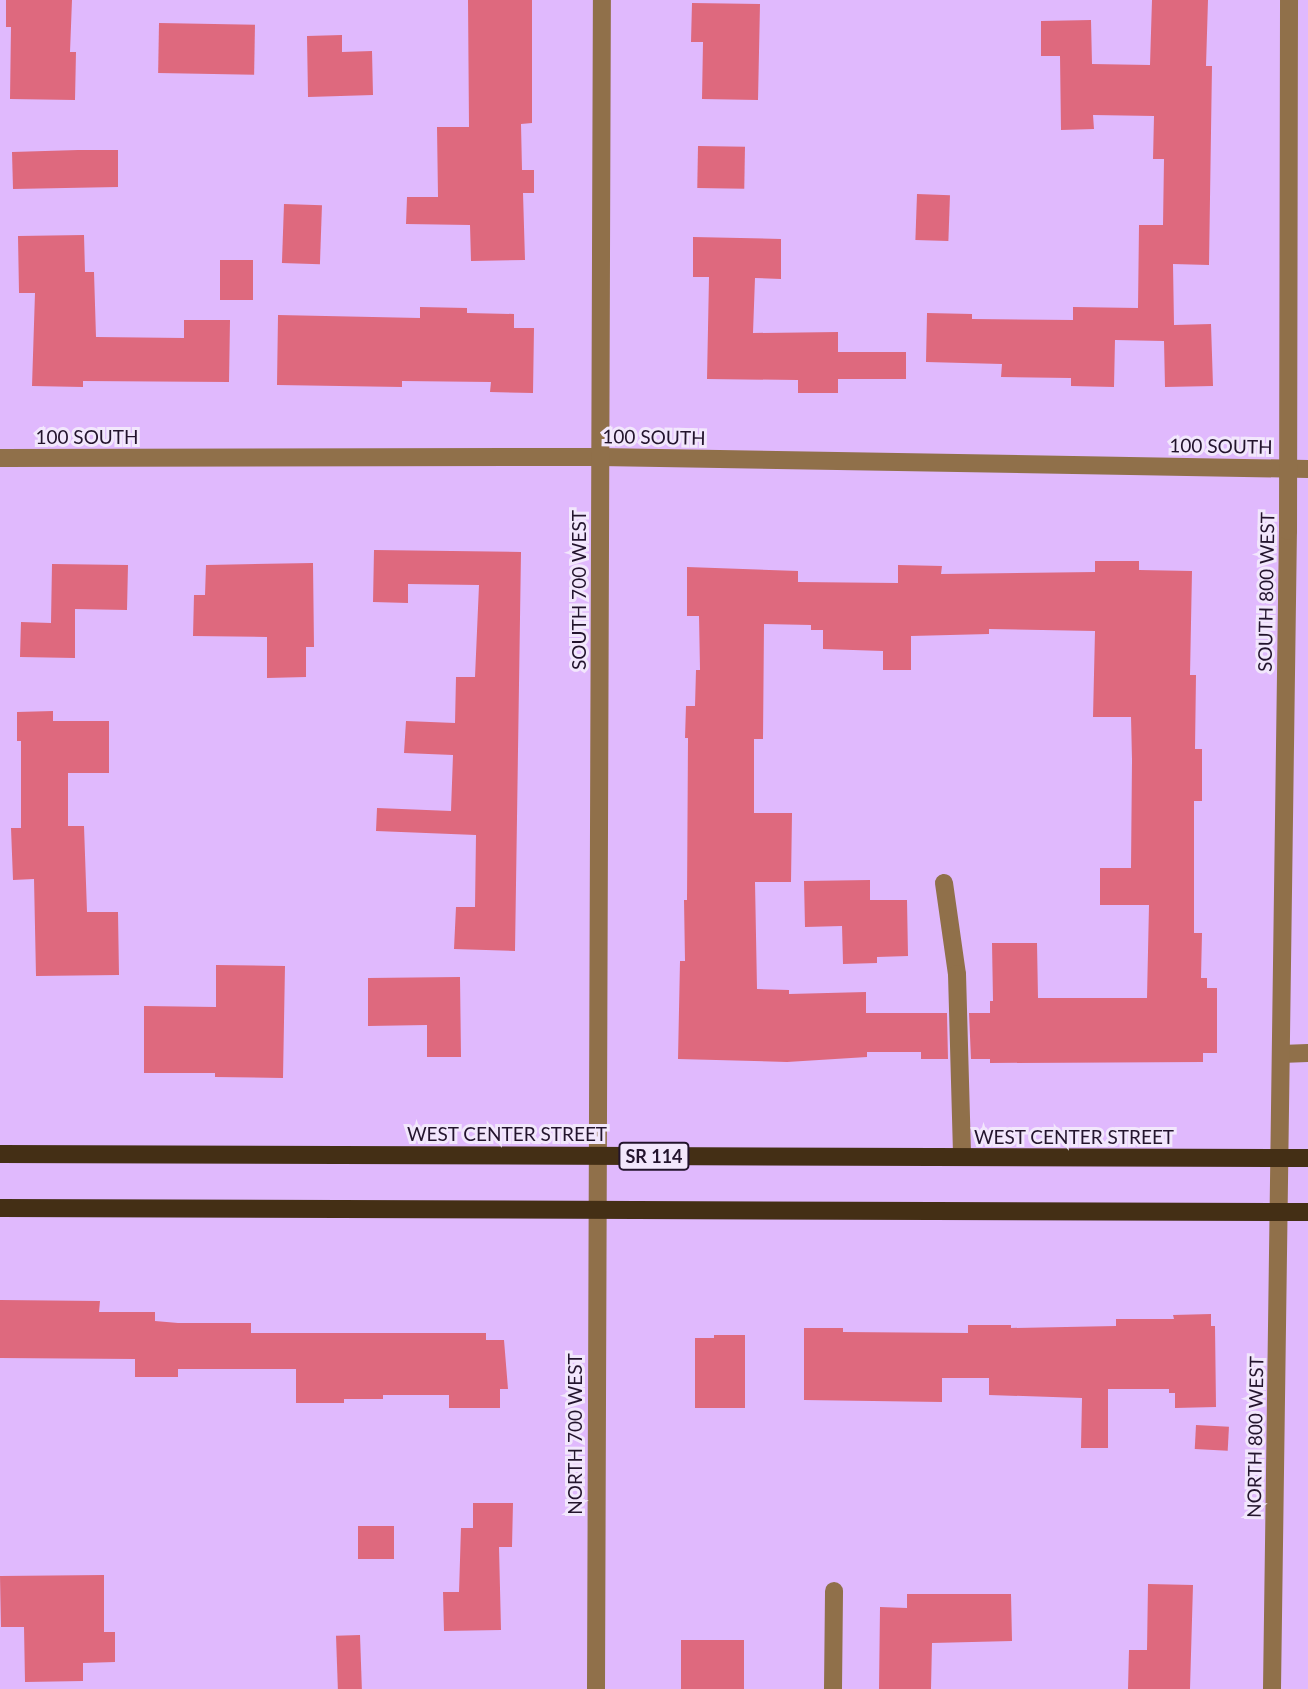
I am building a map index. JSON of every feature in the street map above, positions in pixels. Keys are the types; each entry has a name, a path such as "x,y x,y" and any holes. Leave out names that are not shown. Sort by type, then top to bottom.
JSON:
{"main road":[{"name":"WEST CENTER STREET","path":"0,1154 1308,1158"},
{"path":"0,1208 1308,1212"}],"street":[{"name":"SOUTH 700 WEST","path":"597,1180 602,0"},
{"name":"SOUTH 800 WEST","path":"1280,1185 1290,0"},
{"name":"100 SOUTH","path":"0,458 600,457 1308,469"},
{"path":"943,883 957,974 962,1157"},
{"path":"1281,1054 1308,1053"},
{"name":"NORTH 700 WEST","path":"596,1689 597,1180"},
{"name":"NORTH 800 WEST","path":"1272,1689 1280,1185"},
{"path":"832,1689 835,1591"}],"building":[{"path":"6,0 72,0 70,52 76,52 75,100 10,99 11,27 6,27"},
{"path":"468,0 532,0 532,123 521,124 522,170 534,170 534,193 523,193 525,260 471,261 470,225 406,224 407,197 438,197 437,127 469,127"},
{"path":"1152,0 1208,0 1206,66 1212,66 1209,265 1173,264 1174,325 1211,324 1213,386 1165,387 1164,341 1115,340 1114,387 1071,386 1071,378 1001,377 1002,364 926,362 927,313 972,314 972,319 1073,320 1073,307 1138,308 1139,225 1163,225 1164,159 1153,159 1154,116 1093,115 1094,129 1061,130 1060,56 1041,56 1041,21 1091,20 1092,64 1150,65"},
{"path":"692,3 760,4 758,100 702,99 703,42 691,42"},
{"path":"159,23 255,25 254,75 158,73"},
{"path":"342,35 342,52 372,51 373,95 308,97 307,36"},
{"path":"698,146 745,147 744,189 697,188"},
{"path":"118,150 118,187 13,189 12,152"},
{"path":"917,194 950,195 948,241 915,240"},
{"path":"284,204 322,205 320,264 282,263"},
{"path":"84,235 85,272 94,272 96,337 184,338 184,320 230,320 229,382 83,381 83,387 32,386 35,293 19,293 18,236"},
{"path":"693,237 781,239 781,279 755,278 753,333 838,332 838,352 906,352 906,379 838,379 838,393 798,393 798,380 707,379 709,277 693,277"},
{"path":"220,260 253,260 253,300 220,300"},
{"path":"420,307 467,308 467,313 514,314 514,328 534,328 533,393 490,392 491,382 402,381 402,387 277,385 278,315 420,318"},
{"path":"374,550 521,552 515,951 454,949 456,907 475,907 476,835 376,831 377,808 451,811 453,755 404,753 406,721 455,723 456,677 475,677 479,585 408,584 408,603 373,602"},
{"path":"1095,561 1139,561 1139,570 1192,571 1190,675 1196,675 1195,749 1202,749 1202,801 1194,801 1194,933 1202,933 1201,978 1207,978 1207,988 1217,988 1217,1053 1203,1053 1203,1062 990,1063 990,1059 971,1059 969,1013 990,1013 990,1001 993,1001 992,943 1037,943 1038,998 1147,998 1149,905 1100,905 1100,868 1131,868 1132,760 1131,717 1093,717 1095,631 989,629 989,634 911,636 911,670 883,670 883,651 823,649 823,630 811,630 811,625 764,624 763,739 754,739 754,813 792,813 791,882 755,882 757,989 789,990 789,994 866,992 866,1013 947,1013 948,1059 921,1059 921,1052 867,1052 867,1057 787,1062 678,1059 680,961 685,961 684,900 687,900 686,706 695,706 696,670 700,670 699,616 687,616 687,567 798,571 798,582 898,583 898,565 942,566 941,574 1095,572"},
{"path":"313,563 314,647 306,647 306,677 267,678 267,637 193,636 194,595 205,595 206,565"},
{"path":"52,564 128,565 127,610 75,609 75,658 20,657 21,622 51,623"},
{"path":"53,711 53,721 109,721 109,773 68,773 68,826 84,826 87,912 118,912 119,975 36,976 34,879 13,880 11,828 21,828 21,741 17,741 17,712"},
{"path":"870,880 870,900 907,900 908,956 877,957 877,963 843,964 842,926 805,927 804,881"},
{"path":"216,965 285,966 283,1078 215,1077 215,1073 144,1073 144,1006 216,1007"},
{"path":"460,977 461,1057 427,1057 427,1025 368,1026 368,978"},
{"path":"0,1300 100,1301 99,1312 155,1312 155,1321 178,1323 251,1323 251,1333 486,1333 486,1340 504,1340 508,1389 500,1389 500,1408 449,1408 449,1395 383,1395 383,1399 344,1399 344,1403 296,1403 296,1369 178,1369 178,1377 135,1377 135,1359 0,1358"},
{"path":"1211,1314 1211,1326 1215,1326 1216,1407 1175,1408 1175,1393 1169,1393 1169,1389 1108,1389 1108,1448 1081,1448 1082,1398 989,1395 989,1378 942,1378 942,1402 804,1400 804,1328 843,1328 843,1332 968,1333 968,1325 1011,1325 1011,1328 1116,1326 1116,1319 1174,1319 1173,1315"},
{"path":"714,1335 745,1335 745,1408 695,1408 695,1338 714,1338"},
{"path":"1196,1425 1229,1427 1228,1451 1195,1449"},
{"path":"473,1503 513,1503 512,1547 499,1547 501,1630 444,1631 443,1592 459,1592 461,1528 473,1528"},
{"path":"358,1526 394,1526 394,1559 358,1559"},
{"path":"104,1575 104,1632 115,1632 115,1662 83,1663 83,1681 25,1682 24,1627 1,1627 0,1576"},
{"path":"1148,1584 1193,1585 1190,1689 1128,1689 1129,1650 1147,1650"},
{"path":"907,1594 1011,1594 1012,1641 932,1643 931,1689 879,1689 880,1607 907,1608"},
{"path":"360,1635 362,1689 338,1689 336,1636"},
{"path":"681,1640 744,1640 744,1689 681,1689"}]}
